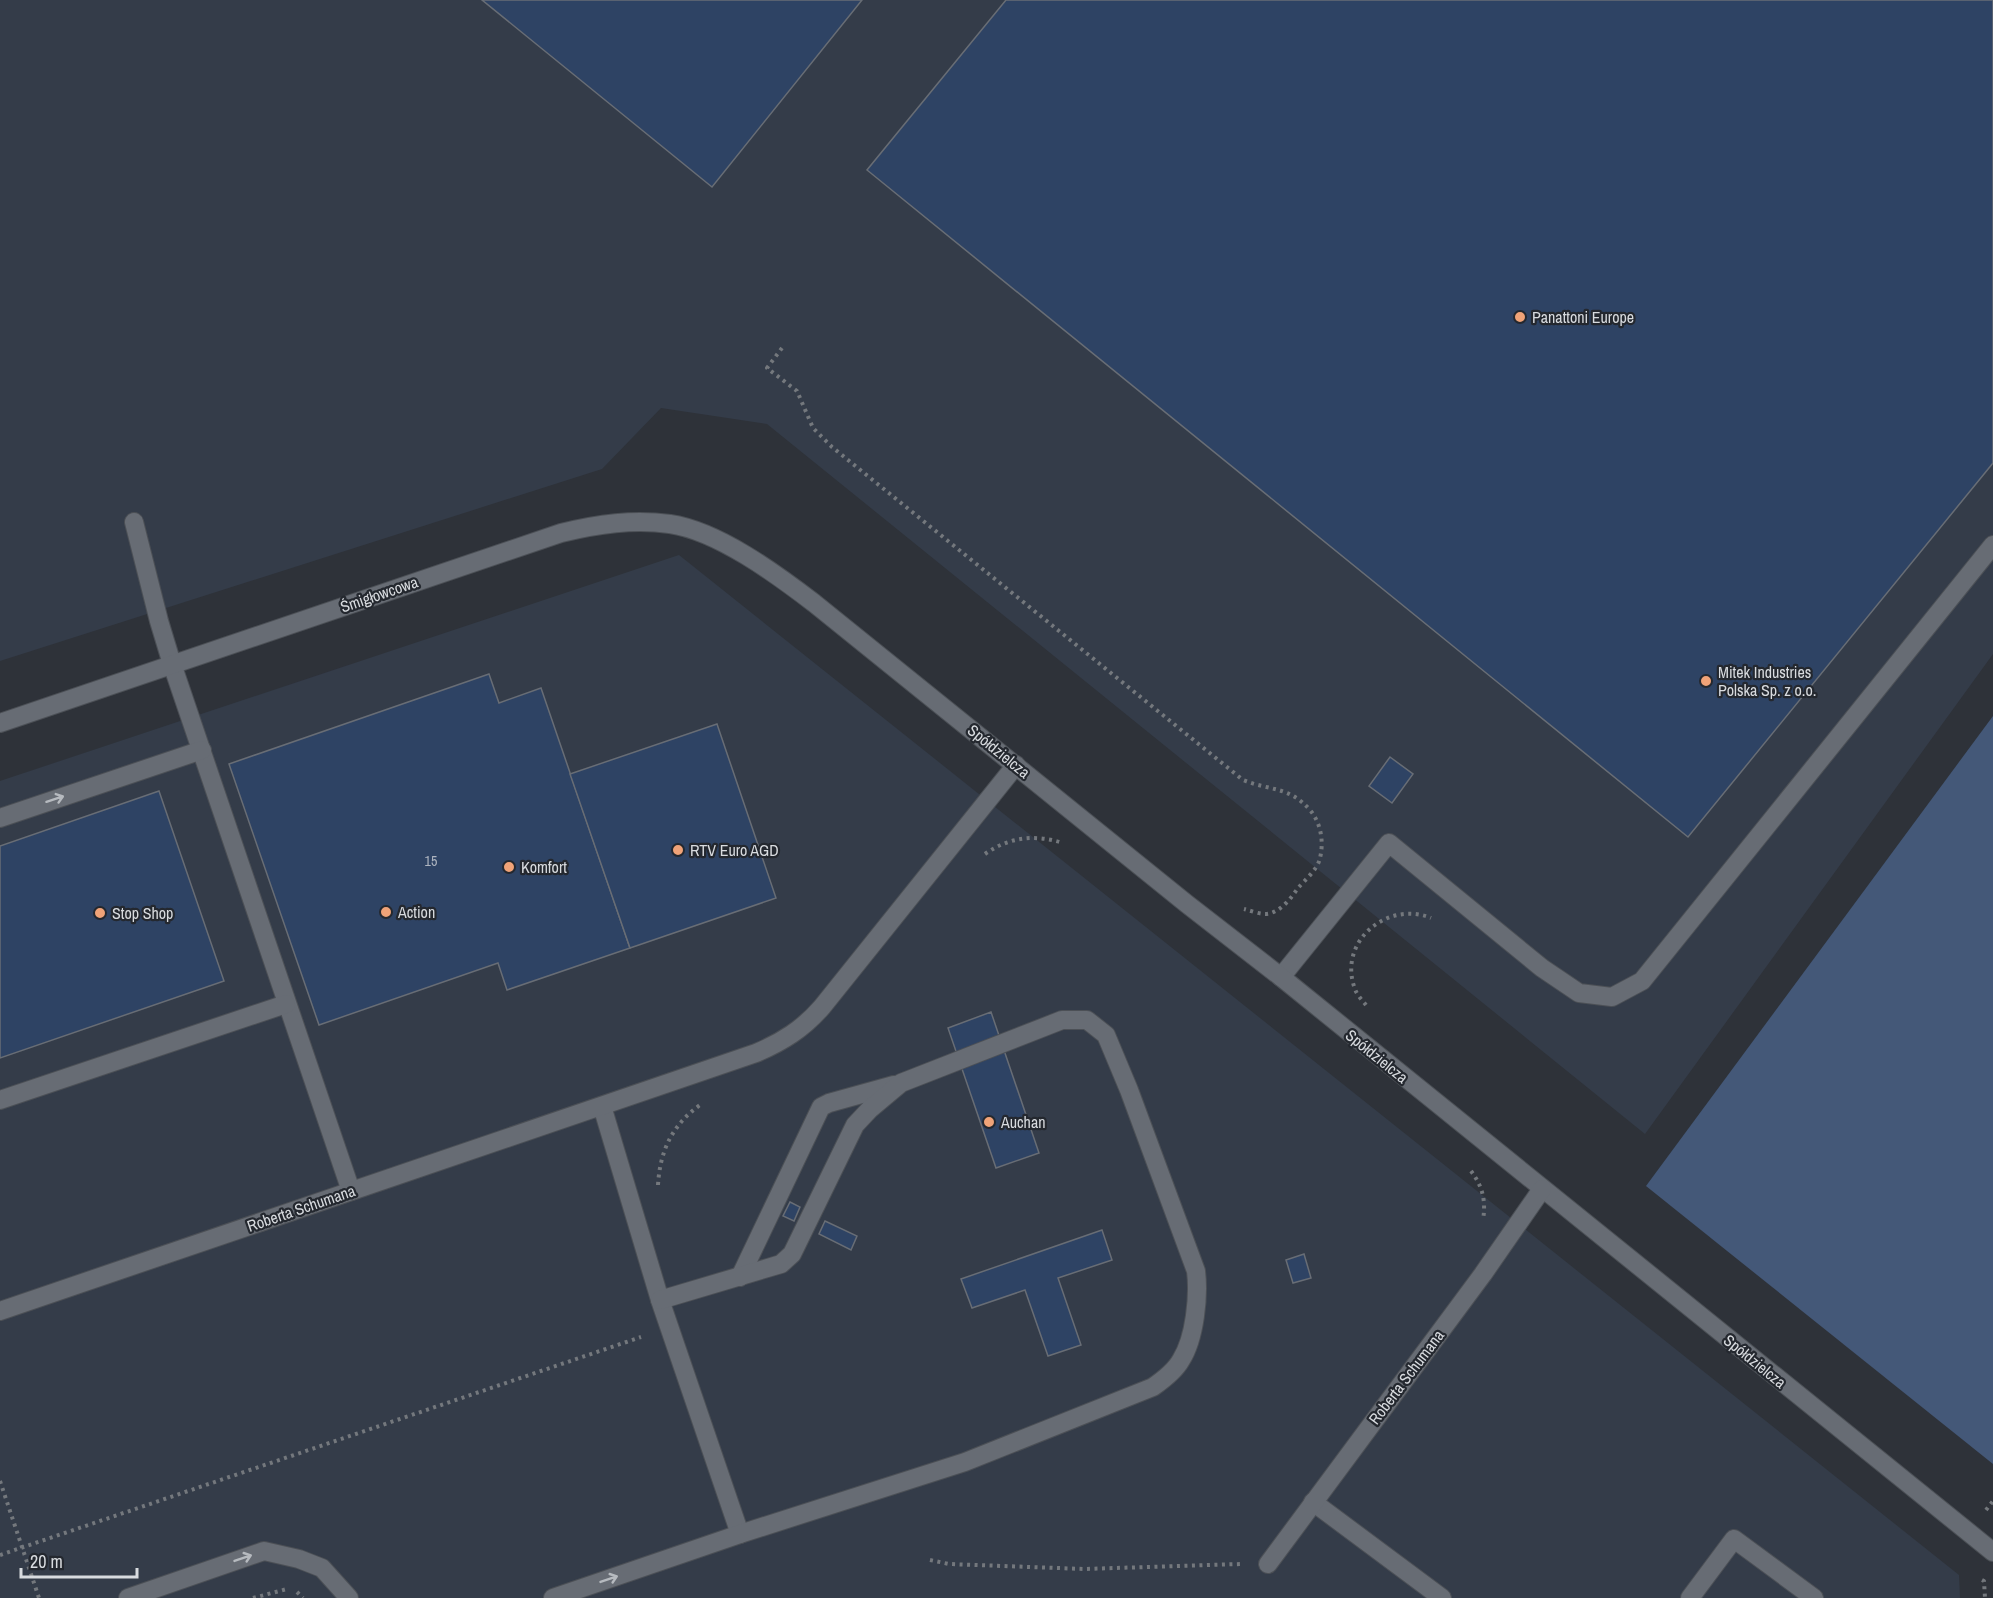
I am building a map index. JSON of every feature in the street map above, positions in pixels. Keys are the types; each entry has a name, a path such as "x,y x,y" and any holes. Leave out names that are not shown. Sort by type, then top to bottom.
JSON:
{"street":[{"path":"134,522 172,664 351,1191"},
{"name":"Śmigłowcowa","path":"0,723 542,538 586,526 635,522 675,525 710,537 759,564"},
{"path":"1281,977 1389,843 1542,968 1579,993 1612,997 1642,981 1993,545"},
{"name":"Spółdzielcza","path":"759,564 814,603 1993,1552"},
{"path":"0,818 202,750"},
{"name":"Roberta Schumana","path":"0,1311 756,1053 781,1042 802,1028 846,978 1016,765"},
{"path":"0,1100 286,1004"},
{"path":"553,1598 740,1534 966,1462 1153,1387 1181,1361 1194,1313 1197,1282 1196,1271 1129,1090 1106,1035 1088,1020 1062,1020 902,1083 821,1107 740,1277"},
{"path":"660,1300 781,1264 792,1254 855,1125 870,1108 902,1083"},
{"path":"602,1106 660,1300 740,1534"},
{"name":"Roberta Schumana","path":"1268,1563 1483,1274 1542,1189"},
{"path":"1313,1502 1442,1598"},
{"path":"1690,1598 1734,1539 1809,1596"},
{"path":"128,1598 264,1551 299,1559 322,1568 349,1598"}],"path":[{"path":"782,348 767,368 796,392 813,428 832,447 1243,780 1255,785 1287,791 1309,809 1322,832 1320,859 1315,868 1287,903 1270,914 1235,906"},
{"path":"1369,1009 1355,991 1351,970 1352,954 1357,944 1384,919 1401,914 1435,919"},
{"path":"1467,1165 1478,1179 1483,1191 1485,1206 1483,1222"},
{"path":"0,1555 642,1337"},
{"path":"0,1481 39,1598"},
{"path":"1977,1504 1993,1517"},
{"path":"930,1560 949,1564 1084,1569 1268,1563"},
{"path":"1984,1581 1985,1598"},
{"path":"253,1598 285,1588 298,1592 303,1598"}],"shaded area":[{"path":"0,0 1993,0 1993,654 1645,1134 767,424 661,408 602,469 0,661"},
{"path":"679,555 1959,1575 1960,1598 0,1598 0,781"},
{"path":"1993,716 1993,1464 1646,1186"}],"building":[{"path":"482,0 862,0 712,187"},
{"name":"Panattoni Europe","path":"1006,0 1993,0 1993,463 1688,837 867,170"},
{"path":"489,674 499,703 541,688 630,948 507,990 498,963 319,1025 229,764"},
{"name":"RTV Euro AGD","path":"717,724 776,898 630,948 570,774"},
{"path":"1390,757 1413,774 1392,803 1369,786"},
{"name":"Stop Shop","path":"159,791 224,981 0,1058 0,846"},
{"path":"991,1012 1039,1153 996,1168 948,1028"},
{"path":"790,1202 800,1207 794,1221 783,1216"},
{"path":"825,1221 857,1236 851,1250 819,1234"},
{"path":"1102,1230 1112,1260 1058,1278 1081,1345 1048,1356 1025,1290 972,1308 961,1279"},
{"path":"1304,1254 1311,1278 1293,1283 1286,1260"}],"place":[{"name":"Panattoni Europe","path":"1520,317"},
{"name":"Mitek Industries Polska Sp. z o.o.","path":"1706,681"},
{"name":"RTV Euro AGD","path":"678,850"},
{"name":"Komfort","path":"509,867"},
{"name":"Action","path":"386,912"},
{"name":"Stop Shop","path":"100,913"},
{"name":"Auchan","path":"989,1122"}]}
